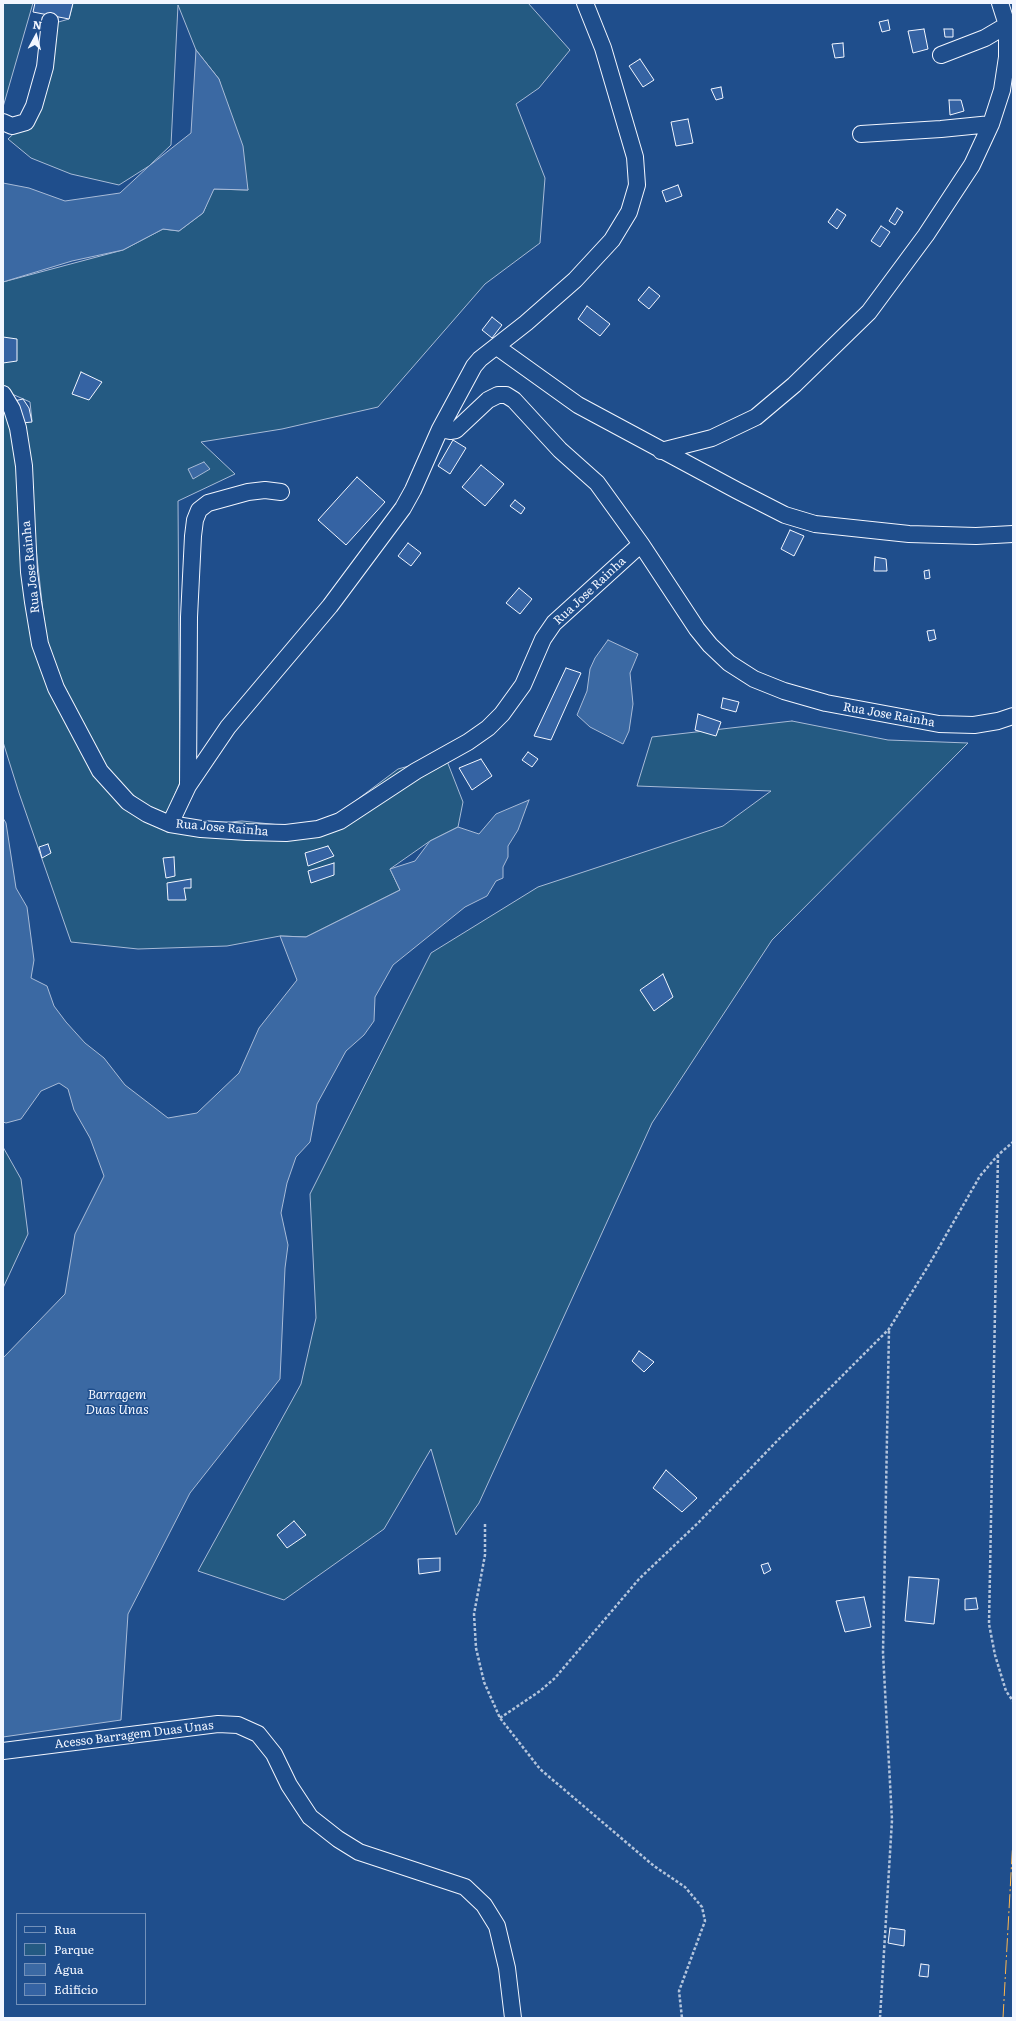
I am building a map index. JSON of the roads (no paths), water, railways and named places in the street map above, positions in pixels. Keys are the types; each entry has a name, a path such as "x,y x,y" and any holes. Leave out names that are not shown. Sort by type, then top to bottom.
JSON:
{"street":[{"path":"170,824 188,786 228,728 330,606 403,508 413,490 440,429 474,366 480,359 497,348 560,294 595,260 622,226 634,199 637,185 637,172 631,142 603,48 585,3"},
{"path":"661,450 712,438 756,417 794,385 869,312 926,235 972,165 992,124 1002,90 1010,28 1000,3"},
{"path":"3,122 12,126 26,122 34,106 45,67 50,21"},
{"path":"941,55 1010,28"},
{"path":"861,134 992,124"},
{"path":"497,348 578,405 785,515 815,524 909,534 976,536 1013,534"},
{"name":"Rua Jose Rainha","path":"3,394 12,409 18,428 24,466 29,572 33,602 40,644 56,688 100,771 128,802 147,814 170,824 240,832 286,833 318,829 340,821 416,770 468,742 488,728 502,714 523,685 543,639 554,622 641,544"},
{"name":"Rua Jose Rainha","path":"440,429 450,431 456,430 488,400 498,395 506,395 514,400 560,450 597,483 641,544 696,629 729,663 754,679 784,691 826,703 939,724 974,725 998,721 1013,716"},
{"path":"188,786 189,617 192,536 195,520 199,510 208,503 248,492 265,490 281,492"},
{"name":"Acesso Barragem Duas Unas","path":"3,1751 218,1724 238,1726 258,1734 274,1754 289,1784 310,1817 338,1839 359,1852 465,1887 484,1905 497,1926 507,1968 513,2018"}],"water":[{"path":"196,50 219,79 243,146 248,190 214,189 203,213 179,231 163,229 123,250 72,261 3,282 3,183 29,188 65,201 120,193 149,166 191,133"},
{"path":"204,462 210,469 193,479 188,469"},
{"path":"608,640 638,654 630,673 633,704 629,731 623,744 590,727 577,715 587,691 590,669 595,658"},
{"name":"Barragem Duas Unas","path":"529,800 518,830 508,846 508,857 503,867 503,878 496,881 487,896 465,907 393,965 375,997 374,1021 364,1035 346,1051 317,1104 310,1142 296,1157 287,1183 281,1213 288,1245 285,1268 280,1379 190,1493 128,1614 121,1720 3,1737 3,1358 65,1294 75,1234 104,1176 90,1138 74,1110 68,1089 59,1083 41,1091 21,1119 6,1123 3,1122 3,818 6,823 16,888 27,907 34,960 31,978 47,986 54,1006 66,1022 85,1043 104,1058 125,1085 168,1118 197,1113 239,1073 259,1028 297,980 280,936 306,937 400,890 390,869 415,861 430,841 458,827 479,834 496,814"}]}
